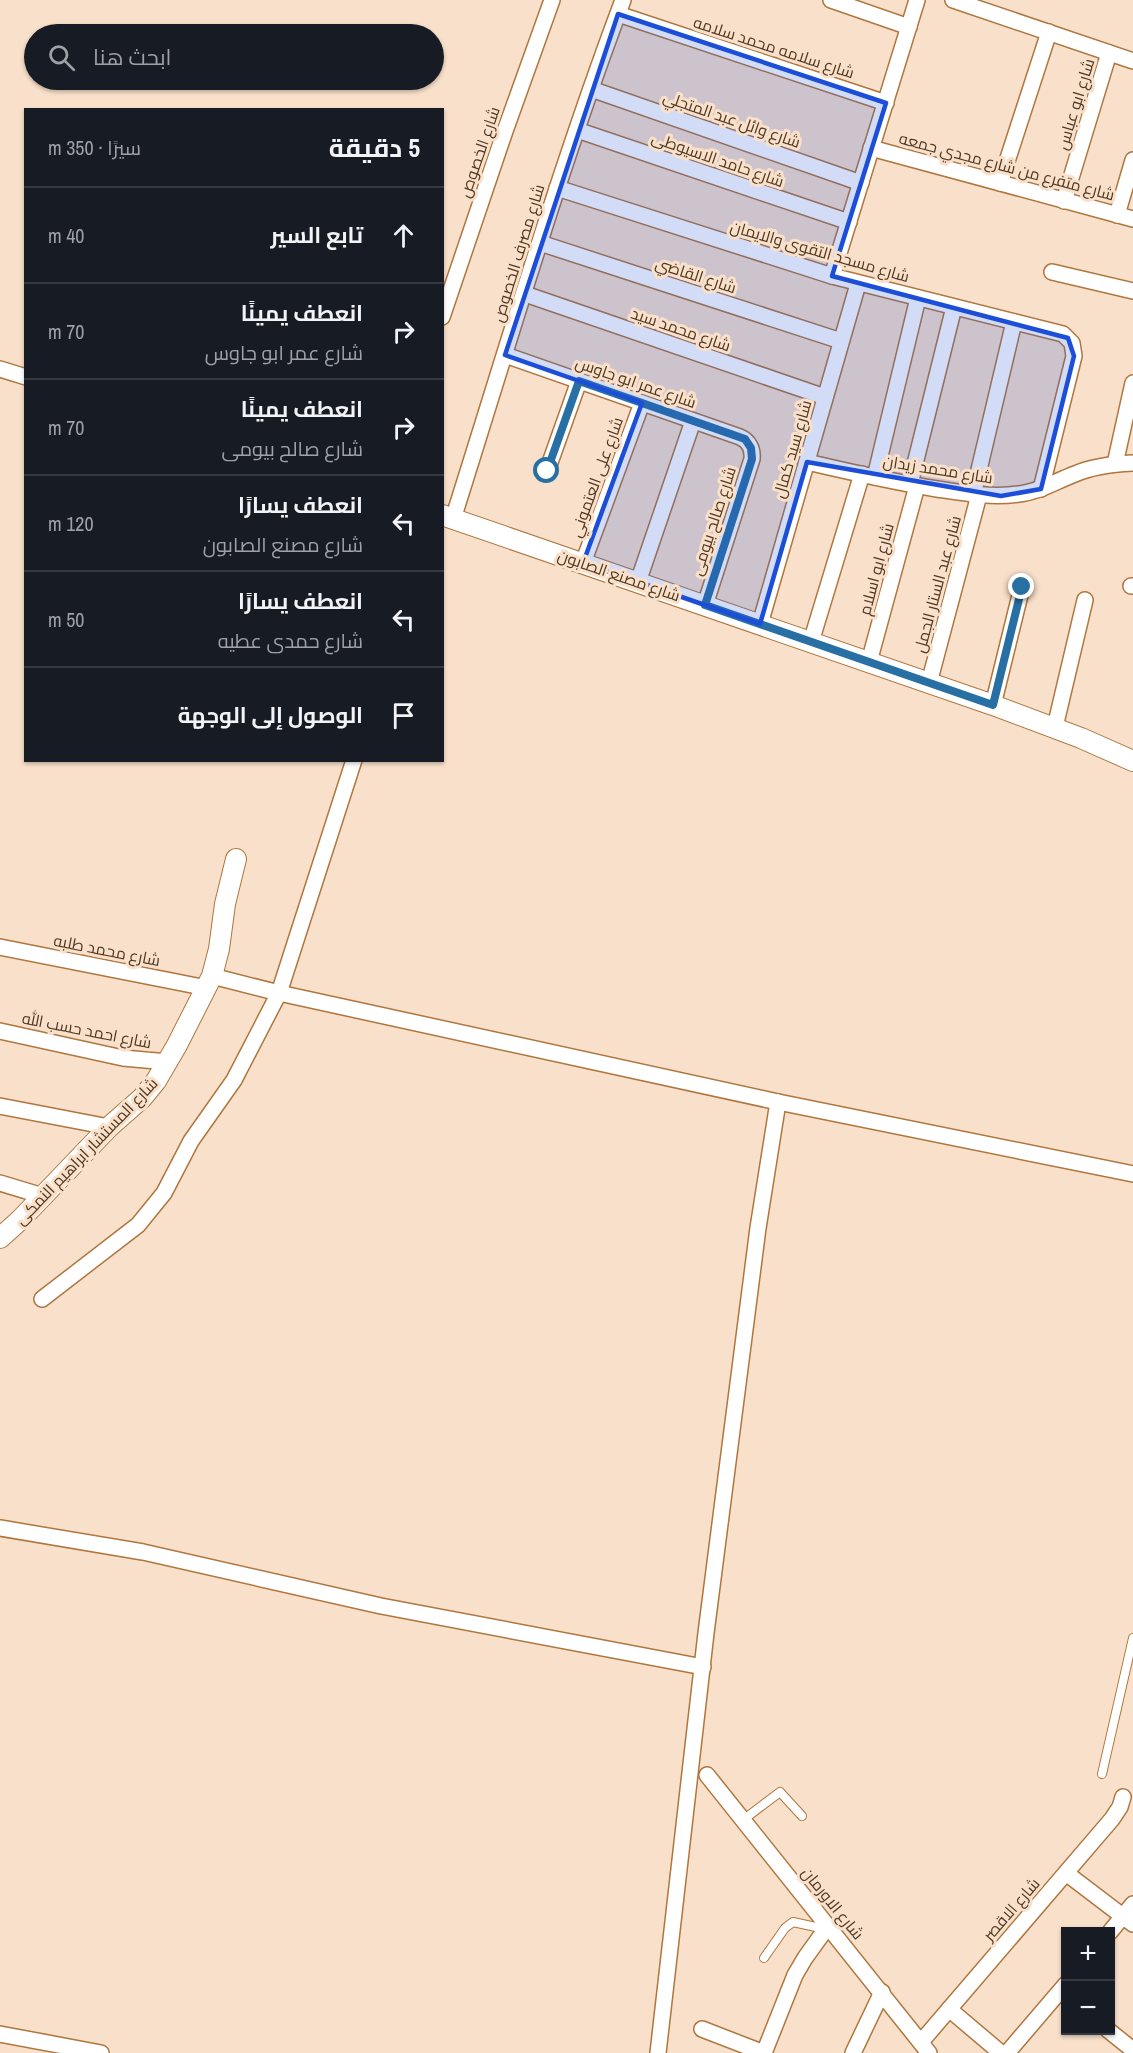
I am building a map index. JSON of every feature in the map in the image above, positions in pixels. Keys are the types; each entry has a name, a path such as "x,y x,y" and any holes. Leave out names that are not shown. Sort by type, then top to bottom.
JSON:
{"street":[{"name":"شارع الخصوص","path":"444,311 552,0"},
{"path":"831,0 909,27"},
{"path":"831,276 917,0"},
{"path":"953,0 1133,61"},
{"name":"شارع مصرف الخصوص","path":"448,517 505,355 557,188 620,7"},
{"name":"شارع سلامه محمد سلامه","path":"620,7 886,103"},
{"path":"1000,183 1049,32"},
{"name":"شارع ابو عباس","path":"1064,201 1109,53"},
{"name":"شارع وائل عبد المتجلي","path":"591,89 861,183"},
{"name":"شارع حامد الاسيوطى","path":"577,130 849,222"},
{"name":"شارع متفرع من شارع مجدي جمعه","path":"871,148 1133,219"},
{"path":"1117,215 1133,160"},
{"name":"شارع مسجد التقوى والايمان","path":"557,188 858,284 1063,334 1072,343 1074,356 1041,489"},
{"name":"شارع القاضي","path":"540,243 841,341"},
{"path":"1052,272 1133,291"},
{"name":"شارع سيد كمال","path":"760,624 858,284"},
{"name":"شارع محمد سيد","path":"525,294 825,398"},
{"path":"811,642 869,476 918,298"},
{"name":"شارع ابو اسلام","path":"869,662 914,485 954,307"},
{"name":"شارع عبد الستار الجمل","path":"929,683 976,495 1014,322"},
{"name":"شارع عمر ابو جاوس","path":"505,355 745,439 751,448"},
{"path":"0,369 24,376"},
{"path":"547,471 579,381"},
{"path":"1115,464 1133,383"},
{"name":"شارع على العتموني","path":"583,563 642,403"},
{"path":"638,582 693,421"},
{"name":"شارع صالح بيومى","path":"705,605 751,464 751,448"},
{"name":"شارع محمد زيدان","path":"807,462 914,485 976,495 1001,496 1041,489 1076,473 1115,464 1133,463"},
{"name":"شارع مصنع الصابون","path":"448,517 993,705 1054,727 1133,760"},
{"path":"993,705 1022,587"},
{"path":"1054,727 1085,600"},
{"path":"42,1299 138,1226 154,1208 173,1178 191,1141 234,1080 274,992 353,762"},
{"name":"شارع المستشار ابراهيم النمكى","path":"0,1238 109,1127 142,1098 168,1062 210,982 219,950 225,904 236,859"},
{"name":"شارع محمد طلبه","path":"0,947 210,982 236,982 778,1102 1133,1174"},
{"name":"شارع احمد حسب الله","path":"0,1031 123,1058 168,1062"},
{"path":"658,2053 758,1228 778,1102"},
{"path":"0,1106 109,1127"},
{"path":"0,1183 43,1196"},
{"path":"0,1528 143,1552 381,1606 703,1667"},
{"name":"شارع الاورمان","path":"707,1775 925,2048"},
{"name":"شارع الاقصر","path":"925,2048 949,2009 1112,1819 1123,1797"},
{"path":"1066,1872 1130,1915 1115,1928"},
{"path":"702,2029 764,2053 795,1975 827,1928"},
{"path":"853,2053 882,1992"},
{"path":"1007,2053 1061,1993"},
{"path":"949,2009 1001,2053"},
{"path":"0,2034 53,2049 101,2053"},
{"path":"1114,2035 1133,2049"}],"lane":[{"path":"1102,1773 1133,1638"},
{"path":"743,1820 780,1792 802,1816"},
{"path":"764,1958 785,1928 793,1922 827,1928"}],"highlighted area":[{"path":"618,14 886,103 832,276 1068,338 1074,356 1041,489 1001,496 807,462 760,624 583,563 642,403 505,355"}],"route":[{"path":"547,471 579,381 745,439 751,448 752,459 705,605 993,705 1022,587"}]}
